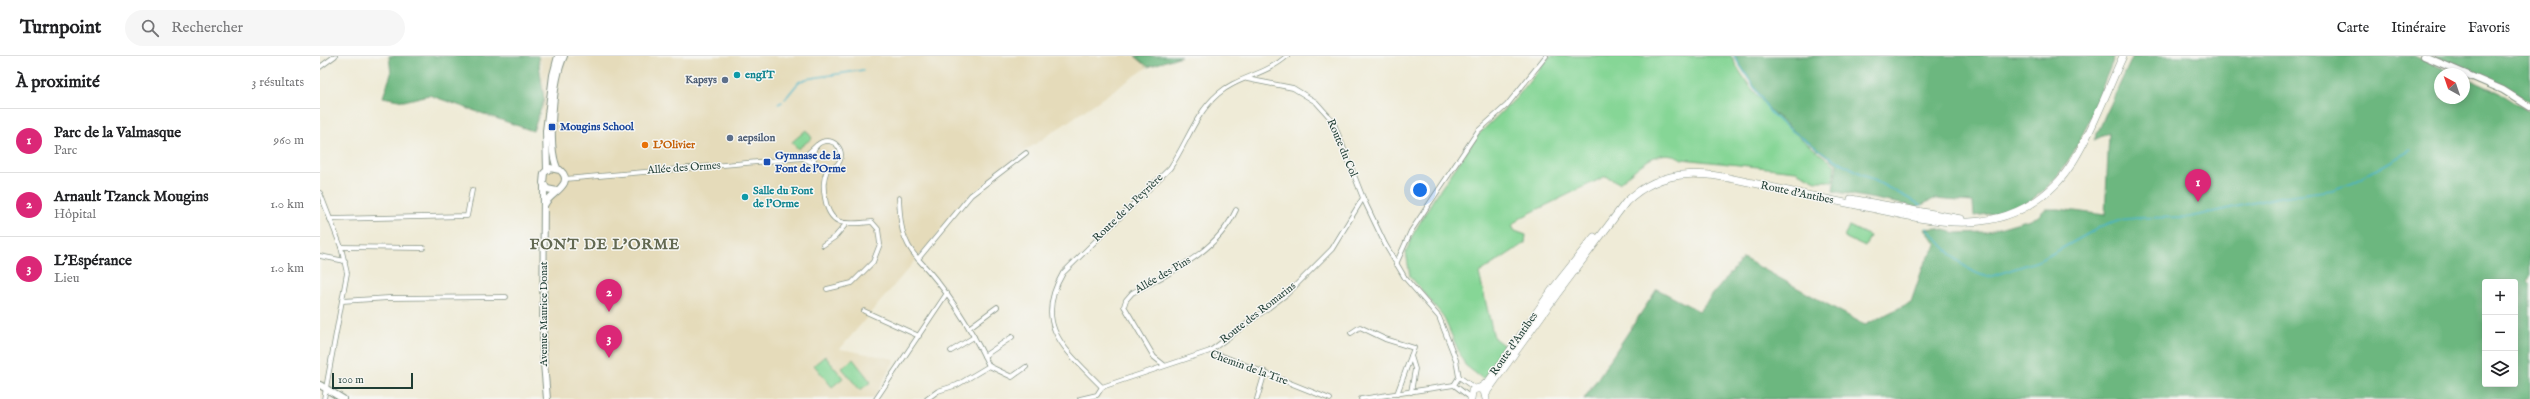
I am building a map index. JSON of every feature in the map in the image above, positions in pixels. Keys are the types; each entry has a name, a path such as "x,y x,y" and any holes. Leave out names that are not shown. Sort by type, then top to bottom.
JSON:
{"main road":[{"path":"557,191 550,190 544,186 542,176 546,170 546,131 553,75 558,56"},
{"path":"545,204 548,197 562,187 565,179 563,172 557,168 553,159 551,144 558,76 564,56"},
{"name":"Route d'Antibes","path":"1471,398 1472,391 1482,392 1554,292 1630,193 1654,178 1676,171 1720,173 1943,218 1975,218 2008,211 2042,191 2061,171 2076,147 2119,56"},
{"name":"Route d'Antibes","path":"1572,269 1633,196 1656,181 1678,175 1723,177 1945,223 1981,221 2009,214 2045,194 2066,173 2080,150 2123,56"},
{"path":"2424,56 2503,90 2530,107"},
{"path":"546,170 557,168"},
{"name":"Avenue Maurice Donat","path":"544,186 543,346 547,399"},
{"path":"320,385 343,399"}],"street":[{"path":"320,67 335,56"},
{"name":"Route de la Peyrière","path":"1102,387 1063,344 1054,329 1049,315 1050,300 1054,288 1063,273 1170,168 1184,148 1199,113 1219,93 1246,79 1275,67 1287,56"},
{"path":"1396,264 1410,231 1470,142 1478,131 1511,100 1546,56"},
{"name":"Route du Col","path":"1246,79 1293,88 1316,102 1333,121 1363,198 1396,264 1438,317 1456,360 1460,377"},
{"path":"827,170 803,158 823,141 831,141 841,150 839,164 827,170 823,185 827,212 836,221 846,224 872,222 876,224 880,244 878,253 873,262 852,283 844,287 827,290"},
{"path":"817,145 813,158 818,166"},
{"path":"918,259 971,195 1026,153"},
{"name":"Allée des Ormes","path":"565,179 803,158"},
{"path":"330,219 467,216 472,190"},
{"path":"320,193 341,247 347,273 341,299 324,399"},
{"path":"899,198 902,234 911,251 942,284 970,327 974,338 989,366 1012,377 1026,367"},
{"name":"Route des Romarins","path":"1210,351 1287,294 1332,249 1363,198"},
{"name":"Allée des Pins","path":"1164,365 1154,357 1124,306 1126,300 1132,293 1188,263 1211,245 1224,230 1236,210"},
{"path":"823,245 835,237 846,224"},
{"path":"341,247 423,248"},
{"path":"320,256 345,260"},
{"path":"876,399 947,293"},
{"path":"341,299 506,297"},
{"path":"970,327 997,307"},
{"path":"864,311 919,336"},
{"path":"1351,333 1360,327 1385,339 1414,348 1397,394"},
{"path":"984,356 1012,337"},
{"path":"951,351 974,338"},
{"name":"Chemin de la Tire","path":"1102,387 1164,365 1210,351 1330,399"},
{"path":"1411,356 1415,369 1411,392"},
{"path":"927,399 938,391 958,385 989,366"},
{"path":"1257,399 1265,372"},
{"path":"1362,399 1454,385 1460,377 1482,392"},
{"path":"1454,385 1471,398"},
{"path":"1080,399 1098,398 1102,387"},
{"path":"1402,399 1404,393"}],"shaded area":[{"path":"538,56 1181,56 1148,67 1025,151 971,195 840,349 895,359 873,399 546,399 542,65"}],"green space":[{"path":"389,56 538,56 544,100 533,131 429,95 404,101 383,97 391,74"},
{"path":"1135,56 1181,56 1148,67"},
{"path":"1550,56 1731,56 1741,73 1764,103 1790,129 1835,165 1833,181 1816,181 1796,171 1682,159 1673,155 1665,154 1648,160 1619,183 1606,176 1520,218 1512,226 1515,231 1526,235 1525,243 1479,273 1494,338 1506,347 1483,379 1465,365 1443,316 1410,276 1406,252 1412,236 1433,200 1479,134 1517,97"},
{"path":"1734,56 2115,56 2088,123 2077,145 2065,166 2050,185 2032,200 2010,210 1974,216 1973,202 1934,199 1917,207 1833,191 1837,164 1795,132 1768,108"},
{"path":"2133,56 2414,56 2442,68 2434,68 2434,104 2470,104 2470,80 2500,93 2530,112 2530,275 2528,281 2530,283 2530,399 1584,399 1657,289 1699,311 1743,258 1865,325 1911,302 1924,264 1937,245 1925,229 1935,228 1957,233 1985,232 2037,217 2045,209 2059,209 2105,215 2109,133 2094,140"},
{"path":"2435,56 2530,56 2530,102 2498,84 2470,72 2470,68 2462,68"},
{"path":"806,130 812,138 798,149 792,142"},
{"path":"1849,226 1870,236 1865,247 1844,237"},
{"path":"825,356 843,378 832,387 814,365"},
{"path":"853,359 871,382 860,390 842,368"}],"waterway":[{"path":"1734,56 1770,112 1780,122 1828,156 1921,205"},
{"path":"785,99 799,82 806,79 863,70"},
{"path":"778,104 782,102"},
{"path":"1927,228 1962,264 1971,270 1989,277 2041,260 2102,226 2118,220 2190,217 2279,197 2332,190 2352,183 2411,150"}],"place":[{"name":"engIT","path":"737,75"},
{"name":"Kapsys","path":"725,80"},
{"name":"Mougins School","path":"552,127"},
{"name":"aepsilon","path":"730,138"},
{"name":"L'Olivier","path":"645,145"},
{"name":"Gymnase de la Font de l'Orme","path":"767,162"},
{"name":"Salle du Font de l’Orme","path":"745,197"},
{"name":"Parc de la Valmasque","path":"2198,202"},
{"name":"Arnault Tzanck Mougins","path":"609,312"},
{"name":"L'Espérance","path":"609,358"}],"district":[{"name":"FONT DE L'ORME","path":"605,244"}]}
